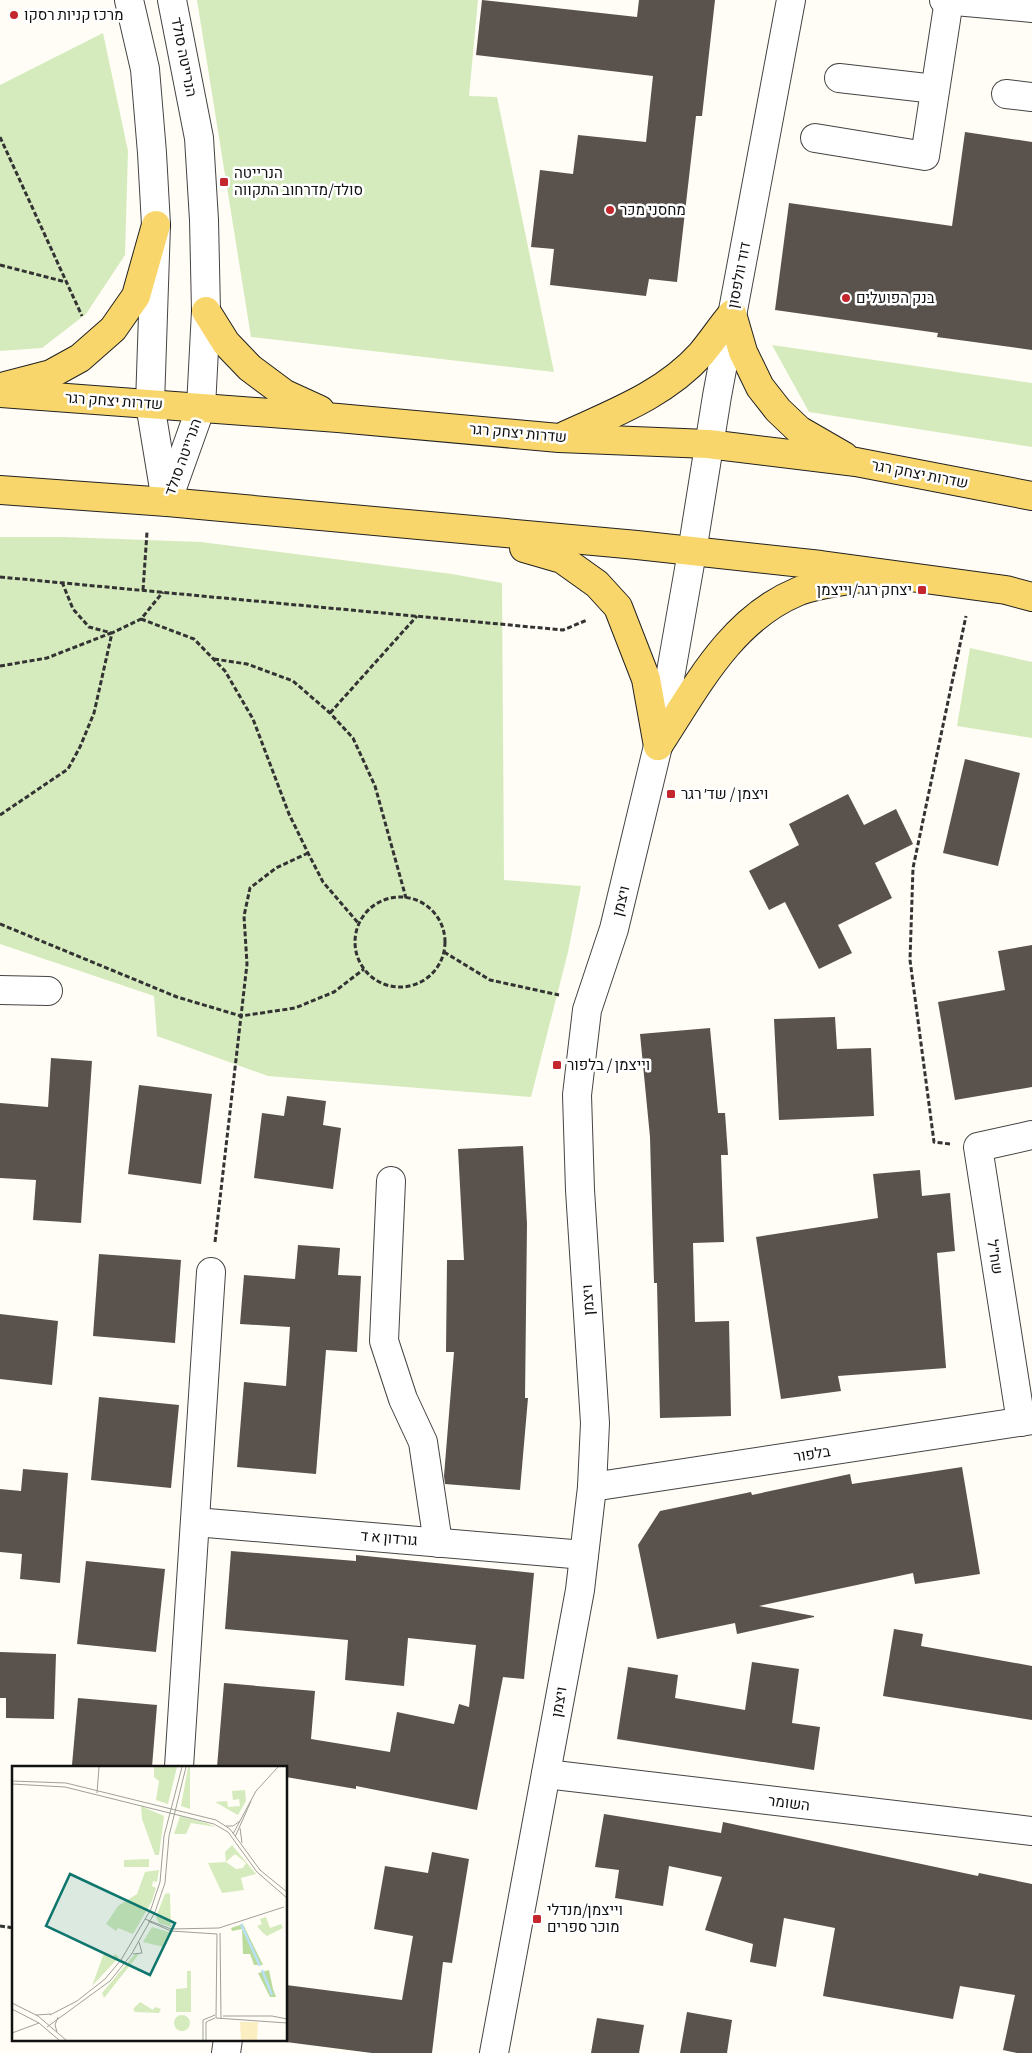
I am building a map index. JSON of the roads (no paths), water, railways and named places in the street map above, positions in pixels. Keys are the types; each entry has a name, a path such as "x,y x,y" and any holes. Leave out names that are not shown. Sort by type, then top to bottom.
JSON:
{"main road":[{"path":"0,387 51,374 80,358 113,329 136,296 156,225"},
{"path":"206,311 226,343 250,368 285,394 338,418"},
{"path":"560,438 628,407 659,389 700,355 732,314"},
{"path":"732,314 743,352 760,387 778,410 799,430 856,462"},
{"name":"שדרות יצחק רגר","path":"0,393 338,418 560,438 708,444 856,462 1032,496"},
{"path":"0,490 167,502 692,552 1006,590 1032,597"},
{"path":"470,531 562,559 596,584 618,607 646,680 658,746"},
{"path":"658,746 716,658 737,634 756,617 799,591 883,574"}],"street":[{"name":"הנרייטה סולד","path":"129,0 145,69 156,225 150,404 167,502"},
{"name":"הנרייטה סולד","path":"167,502 201,408 206,311 204,220 199,138 172,0"},
{"name":"דוד וולפסון","path":"692,552 708,444 791,0"},
{"path":"944,0 1032,8"},
{"path":"815,138 925,156 949,0"},
{"path":"839,78 935,89"},
{"name":"ויצמן","path":"494,2053 580,1590 592,1487 596,1423 580,1190 577,1095 587,1010 620,907 658,746 692,552"},
{"path":"0,990 48,991"},
{"name":"שח\"ל","path":"1027,1421 978,1147 1032,1135"},
{"path":"391,1181 384,1341 403,1399 423,1442 438,1543"},
{"path":"179,1766 211,1272"},
{"name":"בלפור","path":"592,1487 1027,1421"},
{"name":"גורדון א ד","path":"194,1522 584,1555"},
{"name":"השומר","path":"546,1774 1032,1831"},
{"path":"226,2053 228,2040"}],"place":[{"name":"מרכז קניות רסקו","path":"14,15"},
{"name":"הנרייטה סולד/מדרחוב התקווה","path":"224,182"},
{"name":"מחסני מכר","path":"610,210"},
{"name":"בנק הפועלים","path":"846,298"},
{"name":"יצחק רגר/וייצמן","path":"922,590"},
{"name":"ויצמן / שד׳ רגר","path":"671,794"},
{"name":"וייצמן / בלפור","path":"557,1065"},
{"name":"וייצמן/מנדלי מוכר ספרים","path":"537,1919"}]}
